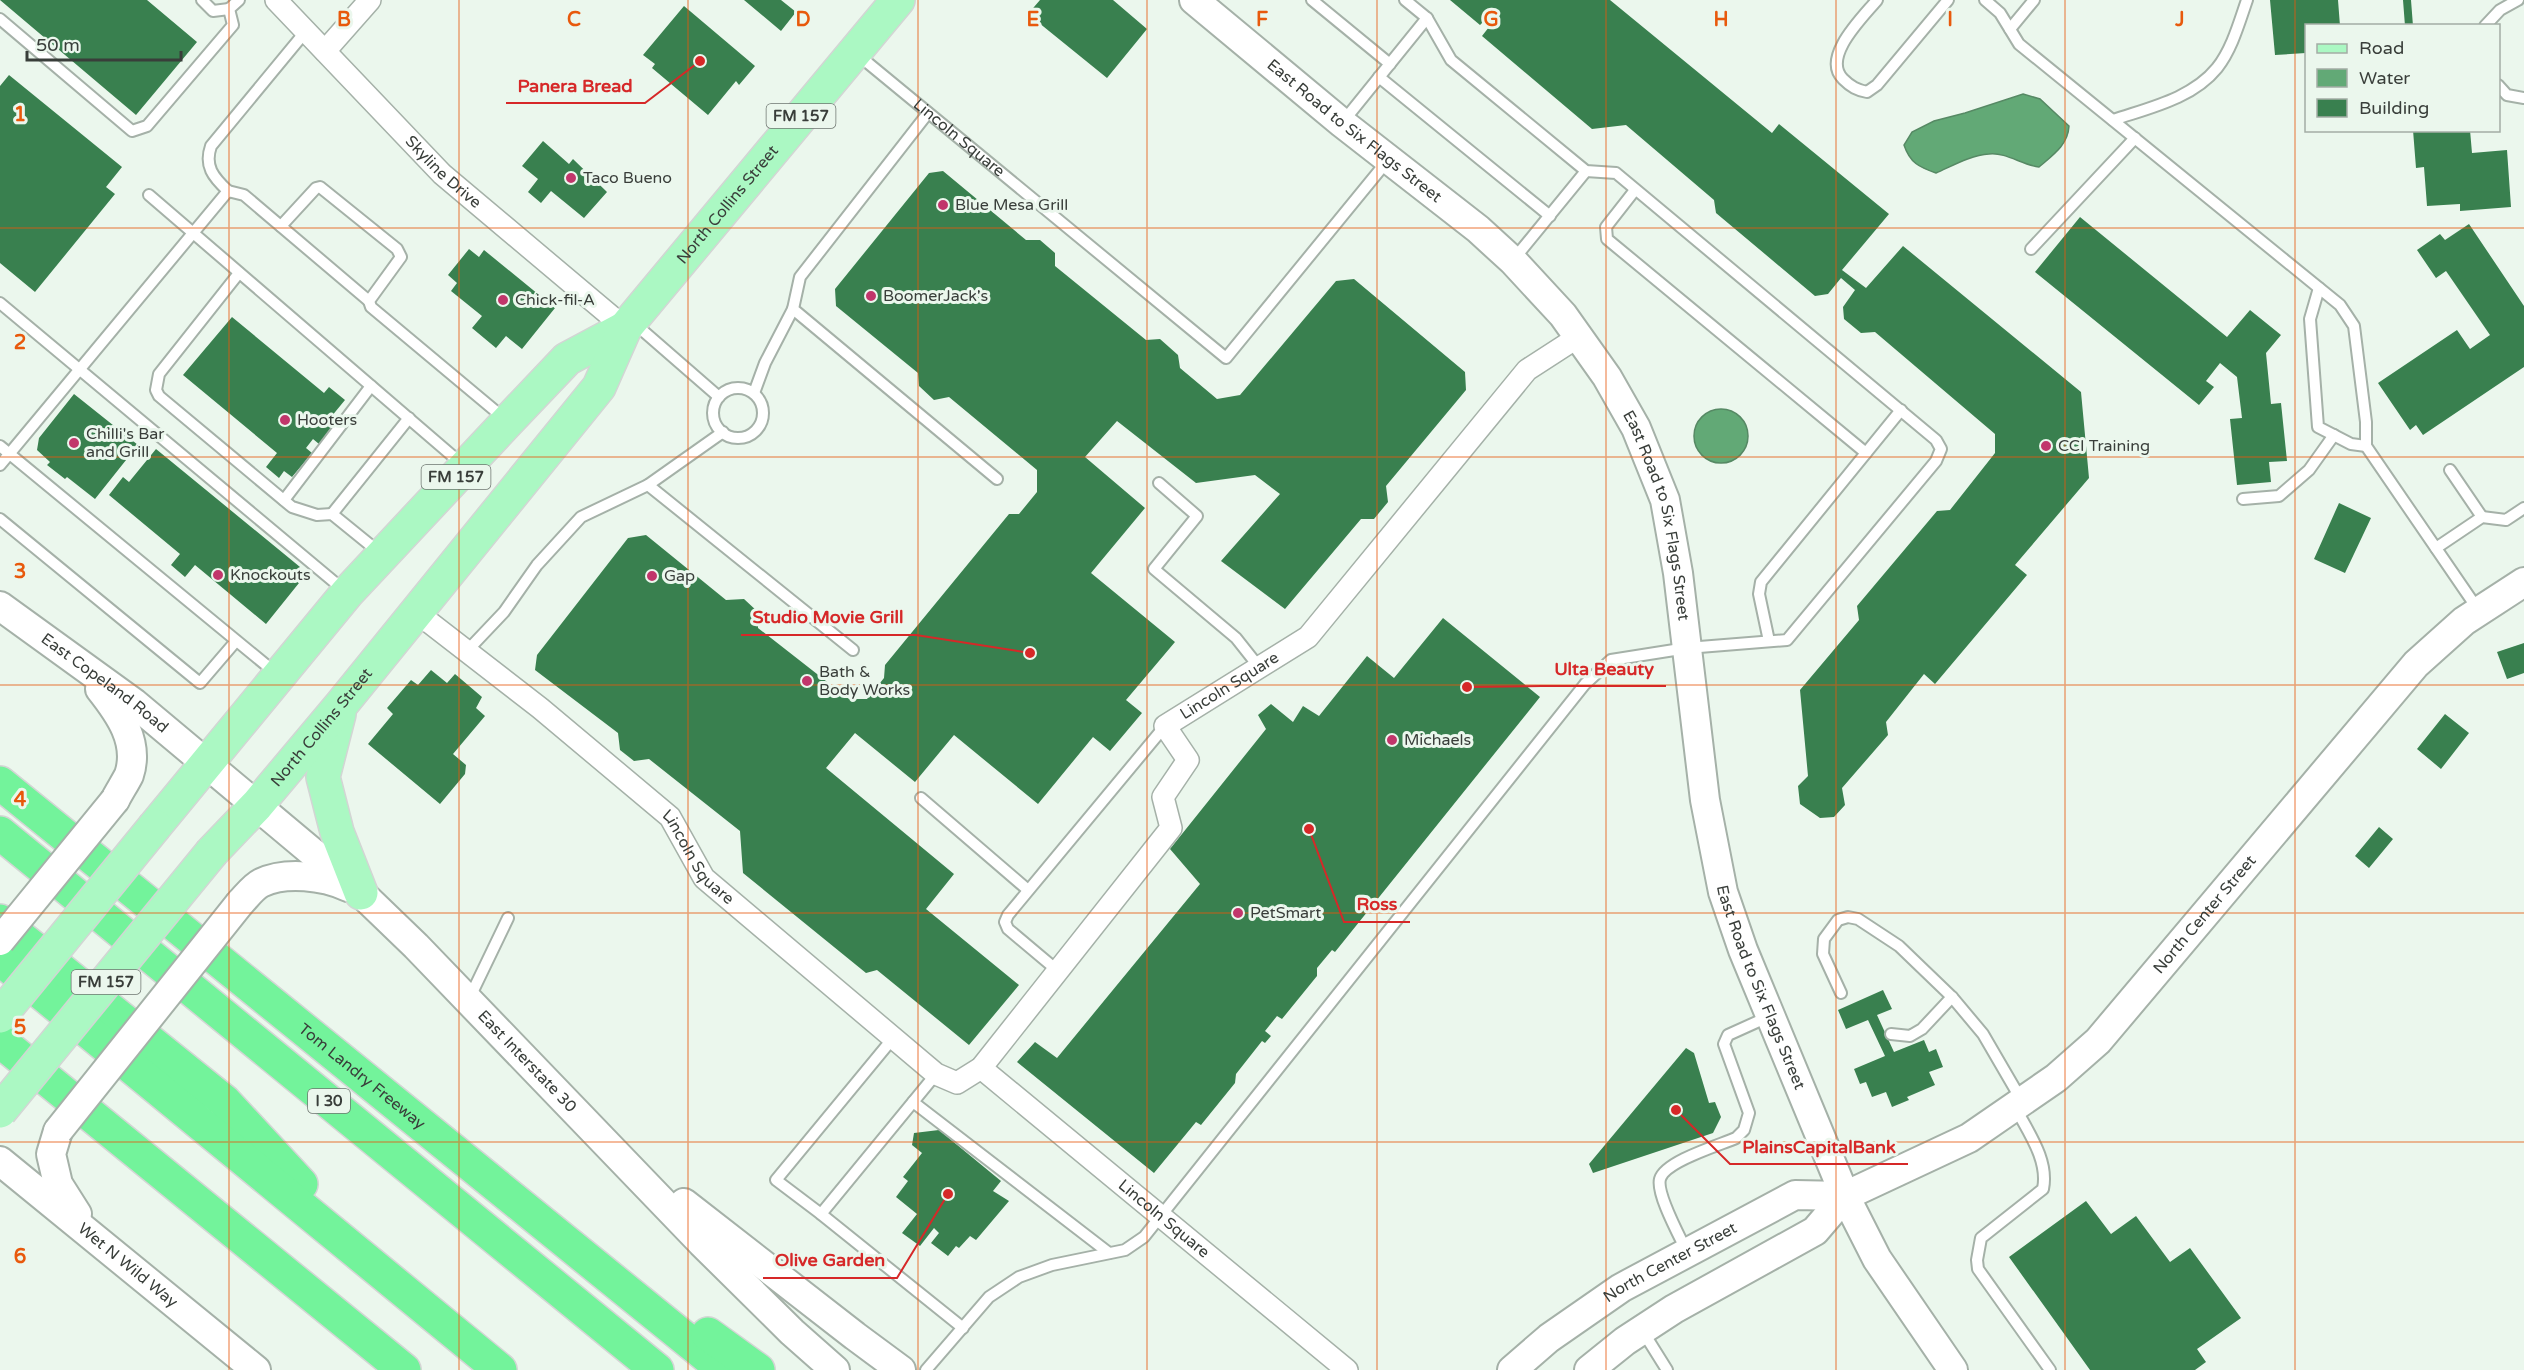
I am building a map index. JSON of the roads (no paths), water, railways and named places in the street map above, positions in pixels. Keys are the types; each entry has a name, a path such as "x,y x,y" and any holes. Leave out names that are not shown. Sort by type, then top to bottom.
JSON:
{"highway":[{"name":"Tom Landry Freeway","path":"0,783 395,1106 724,1370"},
{"name":"I 30","path":"0,833 657,1370"},
{"path":"0,921 224,1101 314,1198 343,1241"},
{"path":"0,959 500,1370"},
{"path":"2,1036 404,1370"},
{"path":"395,1106 758,1370"}],"main road":[{"name":"North Collins Street","path":"0,1111 212,852 257,806 341,705 599,387 628,325 896,1"},
{"name":"East Road to Six Flags Street","path":"1207,7 1342,123 1478,229 1513,261 1556,307 1607,377 1636,428 1665,500 1678,573 1705,800 1723,892 1770,1017 1845,1196 1877,1259 1953,1370"},
{"name":"North Collins Street","path":"2,1036 155,826 347,593 567,359 628,325"},
{"name":"North Center Street","path":"1589,1370 1642,1330 1693,1298 1815,1231 1845,1196 1969,1138 2056,1078 2097,1041 2416,664 2464,621 2524,582"},
{"name":"East Copeland Road","path":"0,606 134,703 207,763"},
{"path":"0,941 115,800 129,774 132,754 124,720 85,668"},
{"path":"341,705 323,777 337,832 361,893"},
{"name":"East Interstate 30","path":"207,763 361,893 468,1000 734,1275 835,1370"},
{"path":"104,1246 75,1211 58,1184 51,1154 58,1131 240,903 260,884 291,876 333,880 361,893"},
{"path":"600,1136 901,1370"},
{"name":"Wet N Wild Way","path":"0,1161 256,1370"},
{"name":"North Center Street","path":"1512,1370 1531,1351 1621,1288 1795,1195 1845,1196"}],"street":[{"name":"Skyline Drive","path":"276,0 357,82 442,174 628,325"},
{"path":"325,51 370,0"},
{"name":"Lincoln Square","path":"416,612 540,708 670,817 704,878 894,1036 936,1074 957,1083 981,1068 1171,828 1163,797 1188,760 1165,726 1308,637 1527,370 1578,337"},
{"name":"Lincoln Square","path":"981,1068 1162,1215 1347,1370"}],"lane":[{"path":"202,0 213,11 229,9 239,0"},
{"path":"1312,0 1390,64"},
{"path":"926,1370 989,1297 1019,1277 1052,1265 1125,1250 1144,1237 1585,684 1611,660 1687,648 1787,640 1936,460 1941,449 1936,440 1616,173 1586,171 1451,60 1427,18 1406,0"},
{"path":"1877,0 1843,43 1836,62 1841,76 1856,90 1868,92 1877,85 1948,0"},
{"path":"1985,0 2000,14 2019,44 2340,305 2354,326 2366,422 2366,446 2479,611"},
{"path":"2010,29 2034,0"},
{"path":"2113,120 2191,91 2216,69 2233,40 2247,0"},
{"path":"2487,24 2500,10 2518,0"},
{"path":"0,18 132,131 147,126 233,25 229,9"},
{"path":"1342,123 1427,18"},
{"path":"306,31 211,146 207,162 210,170 228,191 244,195 369,301 371,308 508,421"},
{"name":"Lincoln Square","path":"854,52 1226,358 1389,160"},
{"path":"1378,78 1550,216"},
{"path":"2500,86 2506,95 2524,98"},
{"path":"754,393 765,363 793,309 800,277 928,113"},
{"path":"2031,249 2135,138"},
{"path":"1513,261 1586,171"},
{"path":"281,226 316,188 320,187 397,249 401,257 369,301"},
{"path":"1635,190 1606,227 1607,239 1866,453"},
{"path":"0,465 228,191"},
{"path":"149,195 465,467"},
{"path":"239,273 159,374 156,390 159,396 284,500 308,514 332,514 382,555"},
{"path":"2319,288 2310,319 2318,427 2351,444 2366,446"},
{"path":"0,303 347,593"},
{"path":"793,309 997,479"},
{"path":"628,325 719,397"},
{"path":"284,500 371,386"},
{"path":"739,388 754,393 762,406 763,414 757,429 744,437 737,438 723,432 714,419 714,404 719,397 724,392 739,388"},
{"path":"1769,641 1759,594 1761,582 1900,411"},
{"path":"332,514 409,418"},
{"path":"467,651 504,612 537,565 581,517 648,485 723,432"},
{"path":"2243,499 2278,496 2310,470 2334,435"},
{"path":"0,446 278,675"},
{"path":"2450,470 2482,517"},
{"path":"1159,483 1197,516 1154,569 1236,638 1259,667"},
{"path":"648,485 853,650"},
{"path":"2436,548 2482,517 2506,520 2524,508"},
{"path":"0,519 200,683 236,641"},
{"path":"1059,971 1008,928 1005,922 1008,915 1165,726"},
{"path":"921,798 1028,890"},
{"path":"1841,993 1823,954 1824,939 1838,920 1848,917 1858,919 1899,946 1952,996 1983,1034 2019,1104 2042,1158 2046,1177 2043,1189 1982,1238 1977,1260 1978,1269 2050,1370"},
{"path":"468,1000 508,918"},
{"path":"1891,1034 1910,1036 1922,1029 1952,996"},
{"path":"1687,1253 1662,1196 1659,1181 1663,1173 1673,1164 1736,1138 1744,1130 1749,1113 1724,1044 1728,1035 1770,1017"},
{"path":"894,1036 776,1180 963,1328"},
{"path":"821,1214 936,1074"},
{"path":"913,1102 1108,1253"},
{"path":"1642,1330 1667,1370"}],"water":[{"path":"2023,94 2040,99 2069,126 2063,144 2039,167 2002,155 1989,154 1969,159 1936,173 1916,163 1906,151 1904,145 1912,132 1934,121"},
{"path":"1716,409 1726,409 1736,413 1744,421 1748,436 1744,451 1736,459 1726,463 1716,463 1706,459 1698,451 1694,441 1694,431 1698,421 1706,413"}],"place":[{"name":"Panera Bread","path":"700,61"},
{"name":"Taco Bueno","path":"571,178"},
{"name":"Blue Mesa Grill","path":"943,205"},
{"name":"BoomerJack's","path":"871,296"},
{"name":"Chick-fil-A","path":"503,300"},
{"name":"Hooters","path":"285,420"},
{"name":"Chilli's Bar and Grill","path":"74,443"},
{"name":"CCI Training","path":"2046,446"},
{"name":"Knockouts","path":"218,575"},
{"name":"Gap","path":"652,576"},
{"name":"Studio Movie Grill","path":"1030,653"},
{"name":"Bath & Body Works","path":"807,681"},
{"name":"Ulta Beauty","path":"1467,687"},
{"name":"Michaels","path":"1392,740"},
{"name":"Ross","path":"1309,829"},
{"name":"PetSmart","path":"1238,913"},
{"name":"PlainsCapitalBank","path":"1676,1110"},
{"name":"Olive Garden","path":"948,1194"}]}
